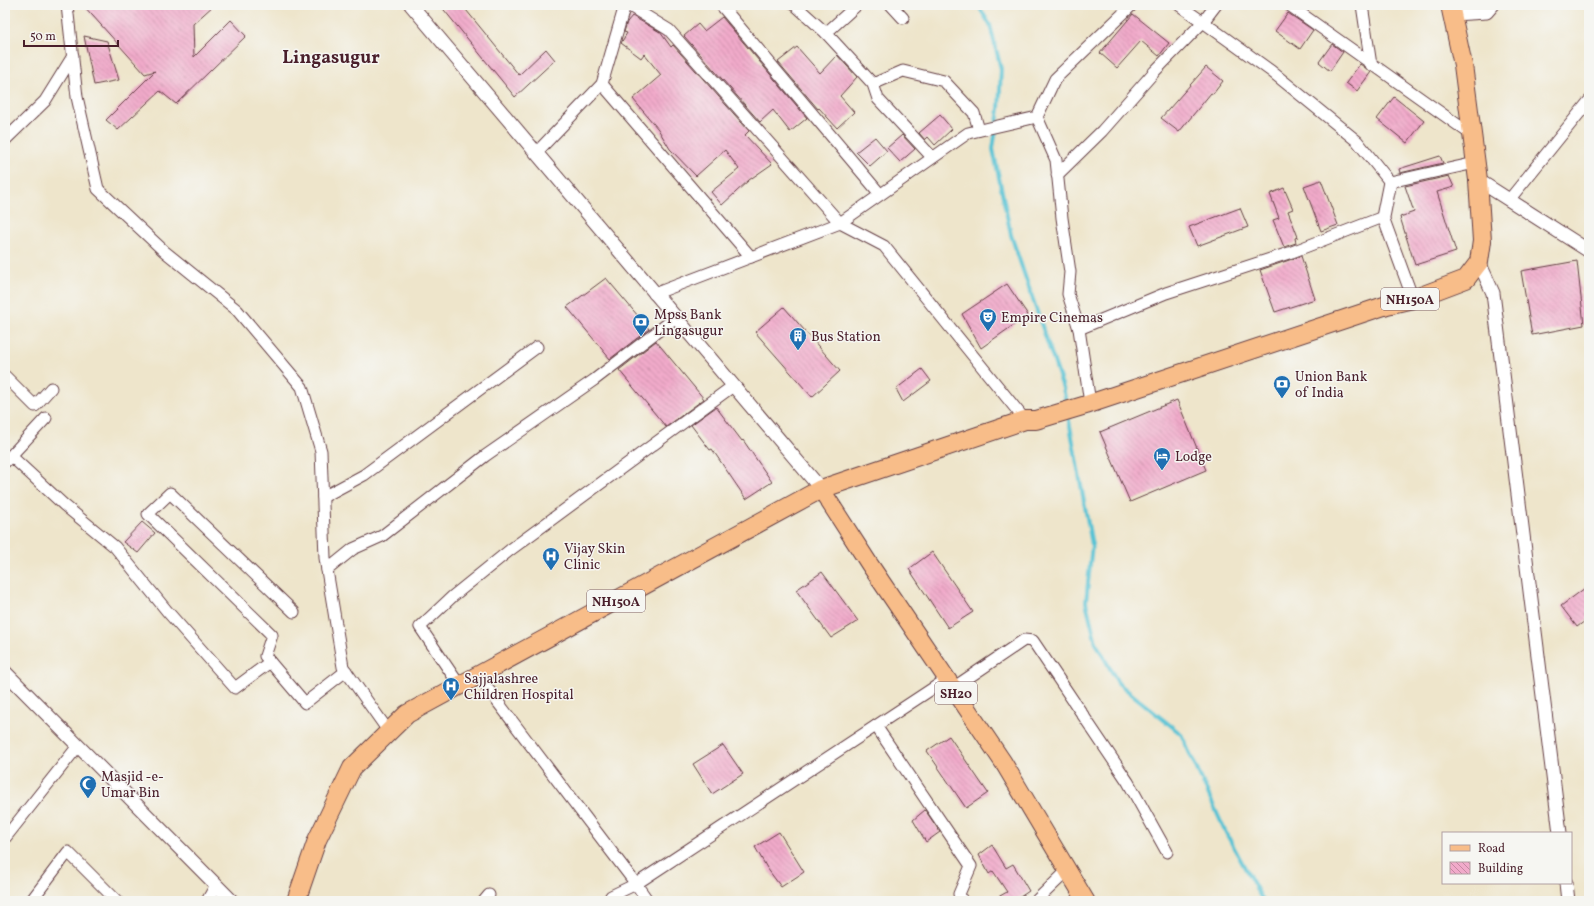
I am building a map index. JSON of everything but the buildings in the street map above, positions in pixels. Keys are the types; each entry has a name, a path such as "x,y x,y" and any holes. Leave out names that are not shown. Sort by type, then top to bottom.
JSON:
{"highway":[{"name":"NH150A","path":"296,901 317,840 352,768 408,714 821,489 1030,420 1088,404 1387,304 1413,299 1466,279 1479,262 1482,241 1477,172 1463,65 1452,10"}],"main road":[{"name":"SH20","path":"821,489 1003,762 1086,901"}],"street":[{"path":"67,5 77,97 98,189 164,251 237,310 302,387 321,451 325,558 343,667 389,732"},
{"path":"411,5 654,294 821,489"},
{"path":"536,153 602,84 625,5"},
{"path":"628,5 669,30 840,223 884,246 1030,420"},
{"path":"721,5 880,194"},
{"path":"795,5 826,33 873,84 878,99 932,157"},
{"path":"826,33 857,5"},
{"path":"891,5 903,18"},
{"path":"1088,404 1079,329 1068,294 1070,272 1056,160 1037,116 1055,79 1132,5"},
{"path":"1179,5 1271,71 1357,141 1390,182"},
{"path":"1057,175 1102,131 1155,71 1203,22 1216,5"},
{"path":"1289,5 1472,135"},
{"path":"1362,5 1371,64"},
{"path":"1452,10 1488,13 1494,5"},
{"path":"5,140 45,101 73,56"},
{"path":"873,84 903,70 944,81 974,113 979,130"},
{"path":"602,84 751,257"},
{"path":"1509,200 1589,100"},
{"path":"654,294 840,223 968,133 1037,116"},
{"path":"1390,182 1477,172 1509,200 1588,249"},
{"path":"1390,182 1383,217 1413,299"},
{"path":"1079,329 1166,292 1292,252 1383,217"},
{"path":"1479,262 1493,293 1560,832"},
{"path":"327,570 353,549 382,536 485,456 594,380 675,318"},
{"path":"323,497 364,475 537,346"},
{"path":"5,376 35,406 51,388"},
{"path":"460,686 420,627 454,596 510,550 733,386"},
{"path":"46,418 8,459 115,547 167,611 235,688 270,662"},
{"path":"294,612 170,493 148,514 272,635 265,656 305,703 346,671"},
{"path":"608,901 611,896 636,884 876,726 1024,640 1033,641 1128,782 1166,852"},
{"path":"5,672 232,901"},
{"path":"478,676 648,901"},
{"path":"876,726 971,866 959,894 962,901"},
{"path":"5,838 78,746"},
{"path":"31,901 68,852 118,901"},
{"path":"1036,901 1068,870"},
{"path":"1566,884 1568,901"},
{"path":"207,901 216,885"}],"waterway":[{"path":"978,5 990,25 1001,69 999,109 993,149 1011,235 1063,388 1067,407"},
{"path":"1068,415 1092,545 1086,602 1096,643 1118,683 1181,734 1226,833 1263,901"}],"place":[{"name":"Empire Cinemas","path":"988,332"},
{"name":"Mpss Bank Lingasugur","path":"641,337"},
{"name":"Bus Station","path":"798,351"},
{"name":"Union Bank of India","path":"1282,399"},
{"name":"Lodge","path":"1162,471"},
{"name":"Vijay Skin Clinic","path":"551,571"},
{"name":"Sajjalashree Children Hospital","path":"451,701"},
{"name":"Masjid -e- Umar Bin","path":"88,799"}],"district":[{"name":"Lingasugur","path":"331,57"}]}
